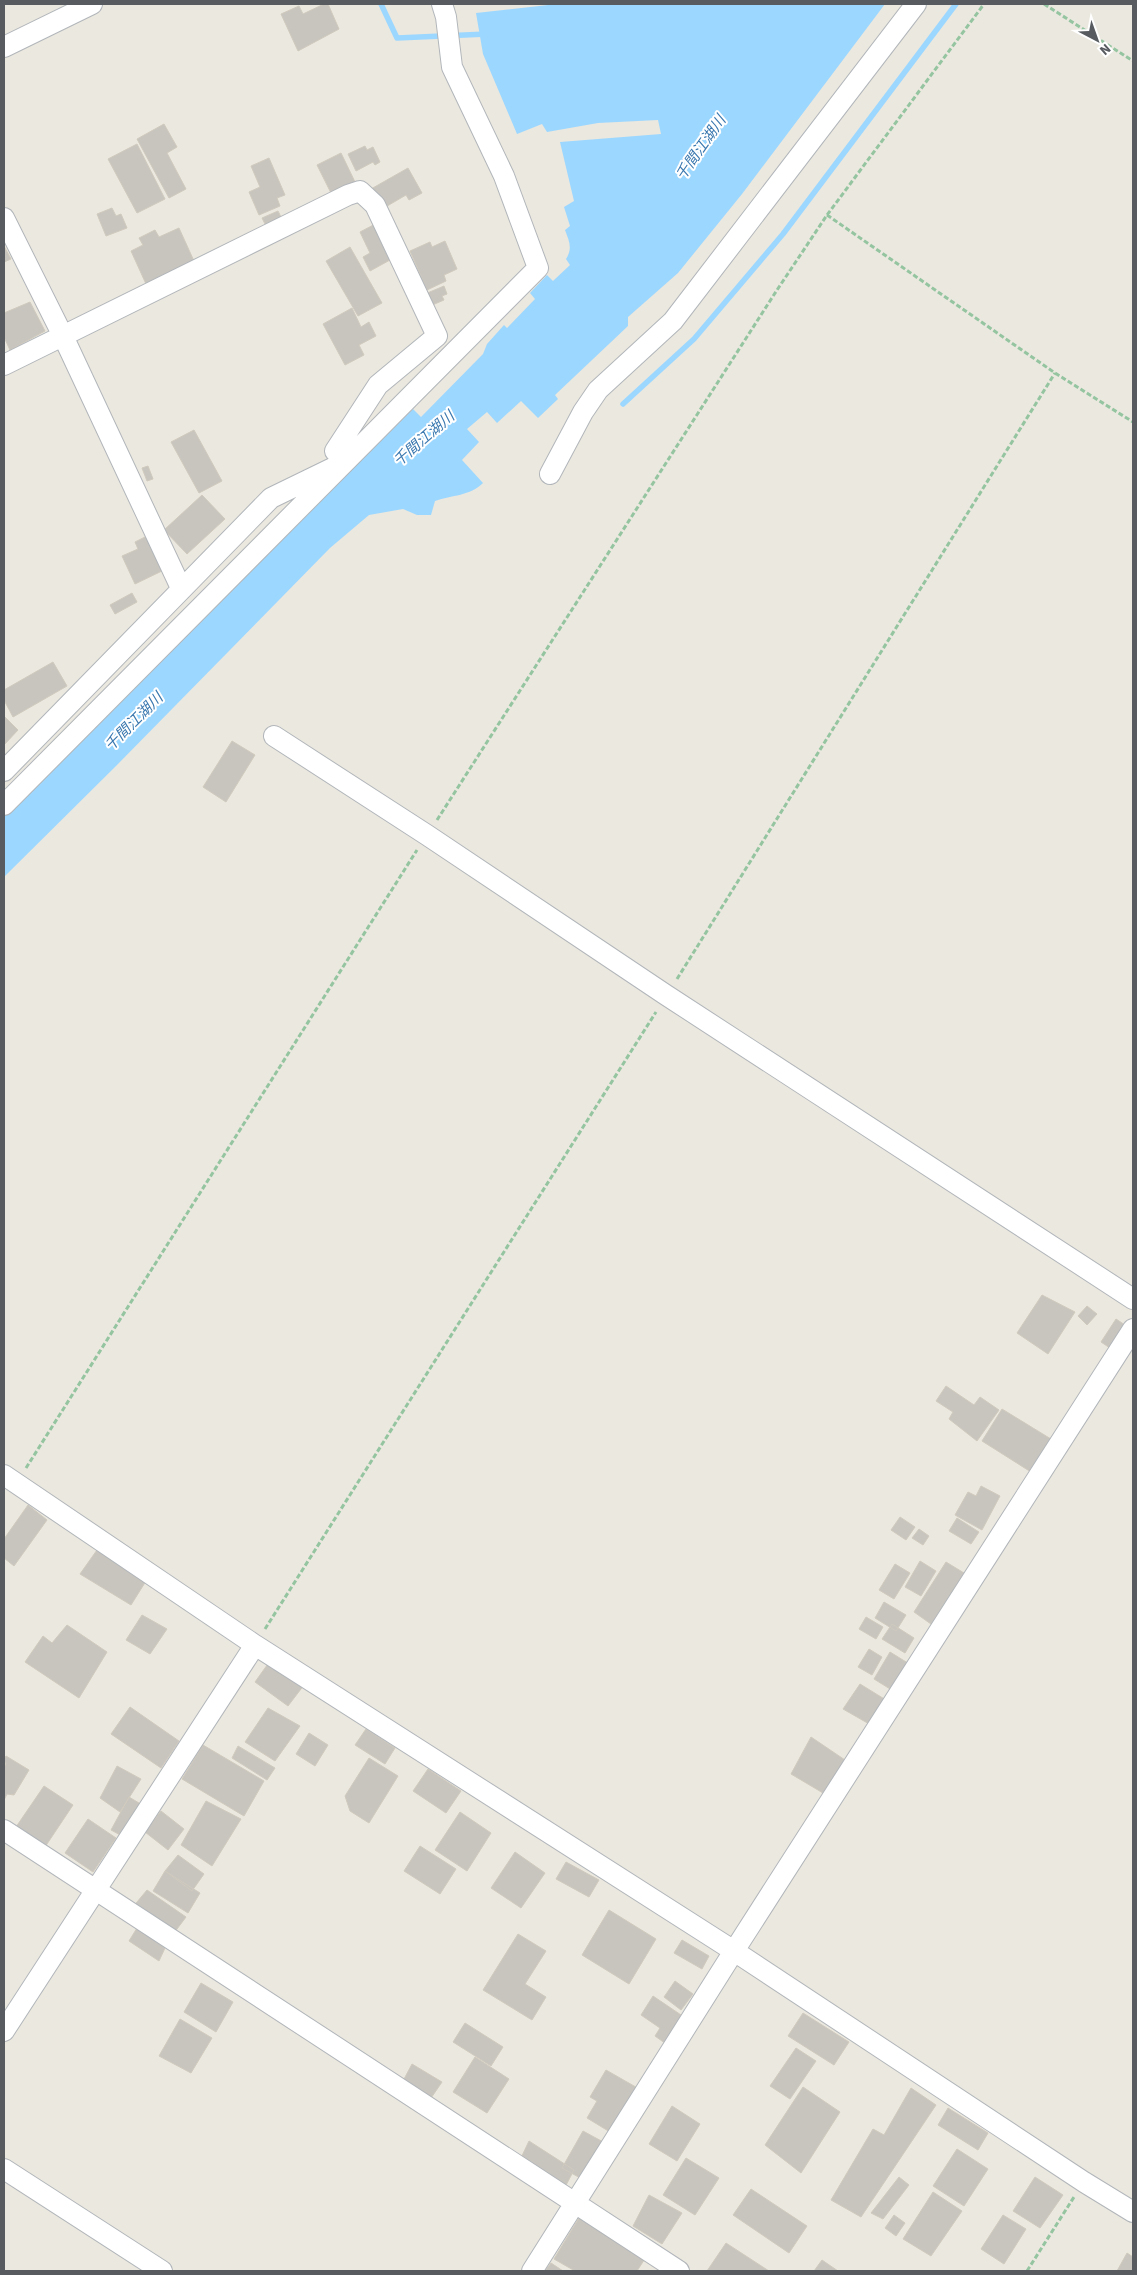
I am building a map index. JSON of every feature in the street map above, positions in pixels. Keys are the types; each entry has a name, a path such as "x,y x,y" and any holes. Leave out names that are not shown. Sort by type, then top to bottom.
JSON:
{"street":[{"path":"4,46 92,4"},
{"path":"550,474 583,412 598,390 673,321 916,4"},
{"path":"4,806 538,268 504,176 452,67 444,10"},
{"path":"4,365 348,195 360,191 375,206 437,336 378,385 335,451 345,462"},
{"path":"4,218 63,336 181,588"},
{"path":"4,771 271,498 345,462"},
{"path":"274,736 427,835 666,995 1133,1299"},
{"path":"532,2271 734,1951 1133,1329"},
{"path":"4,1475 255,1645 734,1951 1084,2182 1133,2212"},
{"path":"4,2031 255,1645"},
{"path":"4,1830 96,1892 679,2271"},
{"path":"4,2169 162,2271"}],"path":[{"path":"984,4 827,215 1055,373 1133,422"},
{"path":"1044,4 1133,61"},
{"path":"1027,2271 1084,2182"}],"water":[{"name":"千間江湖川","path":"557,4 885,4 742,194 678,273 628,317 628,326 555,395 558,399 538,418 521,401 497,423 487,412 467,429 479,442 462,460 483,483 467,493 435,501 431,515 417,515 403,509 369,515 330,548 4,877 4,816 123,695 413,409 421,417 483,354 487,344 504,325 507,328 535,299 530,293 547,275 553,281 570,265 566,259 570,248 565,230 570,226 564,207 574,201 560,142 661,134 658,120 598,123 547,132 542,124 517,134 483,54 476,13"}],"building":[{"path":"328,4 339,29 298,51 281,14 299,6 303,14"},
{"path":"164,124 177,147 167,153 186,189 169,198 137,139"},
{"path":"137,144 165,199 137,213 108,159"},
{"path":"365,146 367,150 373,147 380,162 375,165 373,162 356,171 348,154"},
{"path":"341,153 356,184 332,195 317,165"},
{"path":"269,158 285,195 277,198 280,206 259,215 249,192 260,187 251,166"},
{"path":"408,168 422,193 409,200 406,195 382,209 371,189"},
{"path":"112,208 116,216 121,214 127,228 106,236 97,214"},
{"path":"278,211 283,221 267,228 262,218"},
{"path":"381,221 399,255 370,271 363,257 370,253 360,232"},
{"path":"179,228 194,261 146,284 131,251 143,245 139,238 155,230 159,237"},
{"path":"445,241 457,269 444,275 446,281 427,290 410,251 430,242 432,247"},
{"path":"4,246 11,259 4,262"},
{"path":"350,247 382,303 358,316 326,261"},
{"path":"444,286 447,294 442,296 444,300 430,306 425,294"},
{"path":"30,302 45,331 10,350 4,337 4,313"},
{"path":"352,308 361,327 369,322 376,336 359,345 364,355 345,365 323,324"},
{"path":"194,430 222,481 199,493 171,442"},
{"path":"148,466 153,479 147,481 142,468"},
{"path":"202,495 225,519 187,554 164,530"},
{"path":"149,535 166,569 135,584 122,556 138,549 135,542"},
{"path":"132,593 137,602 115,614 110,605"},
{"path":"53,662 67,686 13,717 4,700 4,690"},
{"path":"4,716 18,730 4,745"},
{"path":"232,741 255,755 226,802 203,787"},
{"path":"1042,1295 1075,1312 1048,1354 1017,1333"},
{"path":"1087,1306 1097,1314 1087,1325 1078,1316"},
{"path":"1116,1319 1128,1327 1113,1350 1101,1342"},
{"path":"946,1386 974,1405 980,1397 999,1410 977,1441 949,1419 953,1412 936,1401"},
{"path":"1002,1409 1051,1439 1031,1472 982,1441"},
{"path":"981,1486 1000,1496 982,1530 955,1515 968,1492 976,1496"},
{"path":"28,1505 47,1520 14,1566 4,1558 4,1539"},
{"path":"900,1517 915,1527 906,1540 891,1530"},
{"path":"957,1518 979,1532 971,1544 949,1531"},
{"path":"919,1529 929,1536 923,1545 912,1538"},
{"path":"97,1550 146,1581 131,1605 80,1574"},
{"path":"920,1561 936,1571 921,1596 905,1587"},
{"path":"946,1562 964,1573 931,1624 914,1612"},
{"path":"895,1564 910,1573 894,1599 879,1590"},
{"path":"884,1602 906,1615 896,1631 875,1618"},
{"path":"142,1615 167,1629 150,1654 126,1640"},
{"path":"866,1617 883,1627 876,1639 859,1629"},
{"path":"892,1624 914,1638 905,1653 882,1639"},
{"path":"67,1625 107,1652 79,1698 25,1662 43,1636 52,1643"},
{"path":"869,1649 882,1657 872,1675 858,1667"},
{"path":"890,1652 911,1665 895,1692 874,1679"},
{"path":"270,1661 304,1685 288,1706 255,1682"},
{"path":"860,1684 886,1700 871,1725 843,1709"},
{"path":"130,1707 179,1741 161,1768 111,1734"},
{"path":"268,1708 300,1726 275,1761 245,1742"},
{"path":"366,1729 395,1748 385,1764 355,1745"},
{"path":"309,1733 328,1745 315,1766 296,1754"},
{"path":"811,1737 845,1760 823,1793 791,1774"},
{"path":"203,1745 264,1781 244,1816 182,1779"},
{"path":"238,1746 275,1768 267,1780 232,1758"},
{"path":"6,1756 29,1770 14,1795 7,1794 4,1800 4,1767 6,1764 4,1759"},
{"path":"369,1758 398,1776 369,1823 350,1811 345,1796"},
{"path":"117,1766 141,1779 120,1812 100,1798"},
{"path":"428,1769 461,1791 446,1813 413,1791"},
{"path":"44,1786 73,1805 45,1847 16,1827"},
{"path":"129,1797 144,1806 126,1838 111,1830"},
{"path":"206,1801 241,1819 212,1866 181,1845"},
{"path":"161,1811 184,1829 168,1850 145,1832"},
{"path":"460,1812 491,1833 467,1871 435,1850"},
{"path":"88,1819 116,1838 93,1872 65,1853"},
{"path":"420,1846 456,1869 440,1894 404,1871"},
{"path":"515,1852 545,1873 521,1908 491,1888"},
{"path":"178,1855 204,1874 192,1891 165,1871"},
{"path":"566,1862 599,1880 589,1897 556,1879"},
{"path":"165,1871 200,1893 188,1913 153,1891"},
{"path":"147,1890 186,1917 174,1933 132,1908"},
{"path":"609,1910 656,1939 629,1984 582,1955"},
{"path":"137,1928 165,1948 159,1961 129,1941"},
{"path":"518,1934 546,1951 525,1984 546,1997 532,2020 483,1990"},
{"path":"682,1940 709,1956 702,1969 674,1953"},
{"path":"675,1981 693,1994 681,2010 664,1997"},
{"path":"201,1983 233,2002 216,2032 184,2012"},
{"path":"653,1996 687,2019 669,2046 655,2036 660,2028 641,2015"},
{"path":"803,2013 849,2042 834,2065 788,2036"},
{"path":"180,2019 212,2038 191,2073 159,2056"},
{"path":"465,2023 503,2047 491,2066 453,2042"},
{"path":"796,2048 816,2061 790,2099 770,2086"},
{"path":"475,2057 509,2079 487,2113 453,2092"},
{"path":"412,2064 442,2082 429,2101 403,2081"},
{"path":"606,2070 641,2090 615,2135 587,2118 597,2101 590,2097"},
{"path":"803,2087 840,2112 801,2173 765,2145"},
{"path":"911,2088 936,2105 861,2217 831,2200 873,2129 884,2135"},
{"path":"672,2106 700,2124 677,2161 649,2144"},
{"path":"948,2108 988,2133 978,2150 938,2125"},
{"path":"583,2131 605,2143 584,2180 562,2168"},
{"path":"529,2141 574,2170 564,2189 520,2160"},
{"path":"957,2149 988,2169 964,2206 933,2186"},
{"path":"686,2158 719,2178 695,2215 663,2195"},
{"path":"899,2177 909,2185 883,2219 871,2213"},
{"path":"1035,2177 1063,2195 1040,2228 1013,2211"},
{"path":"751,2189 807,2226 789,2253 733,2215"},
{"path":"933,2192 962,2211 931,2256 903,2239"},
{"path":"649,2195 682,2213 662,2244 633,2226"},
{"path":"894,2215 905,2223 896,2236 885,2228"},
{"path":"1003,2215 1026,2229 1004,2264 981,2249"},
{"path":"579,2218 646,2257 637,2271 575,2271 554,2259"},
{"path":"726,2243 769,2271 707,2271"},
{"path":"1127,2253 1133,2257 1133,2271 1117,2271"},
{"path":"822,2260 838,2271 814,2271"},
{"path":"551,2263 563,2271 545,2271"}],"waterway":[{"path":"381,4 397,38 487,34"},
{"path":"623,404 694,339 783,234 956,4"}]}
